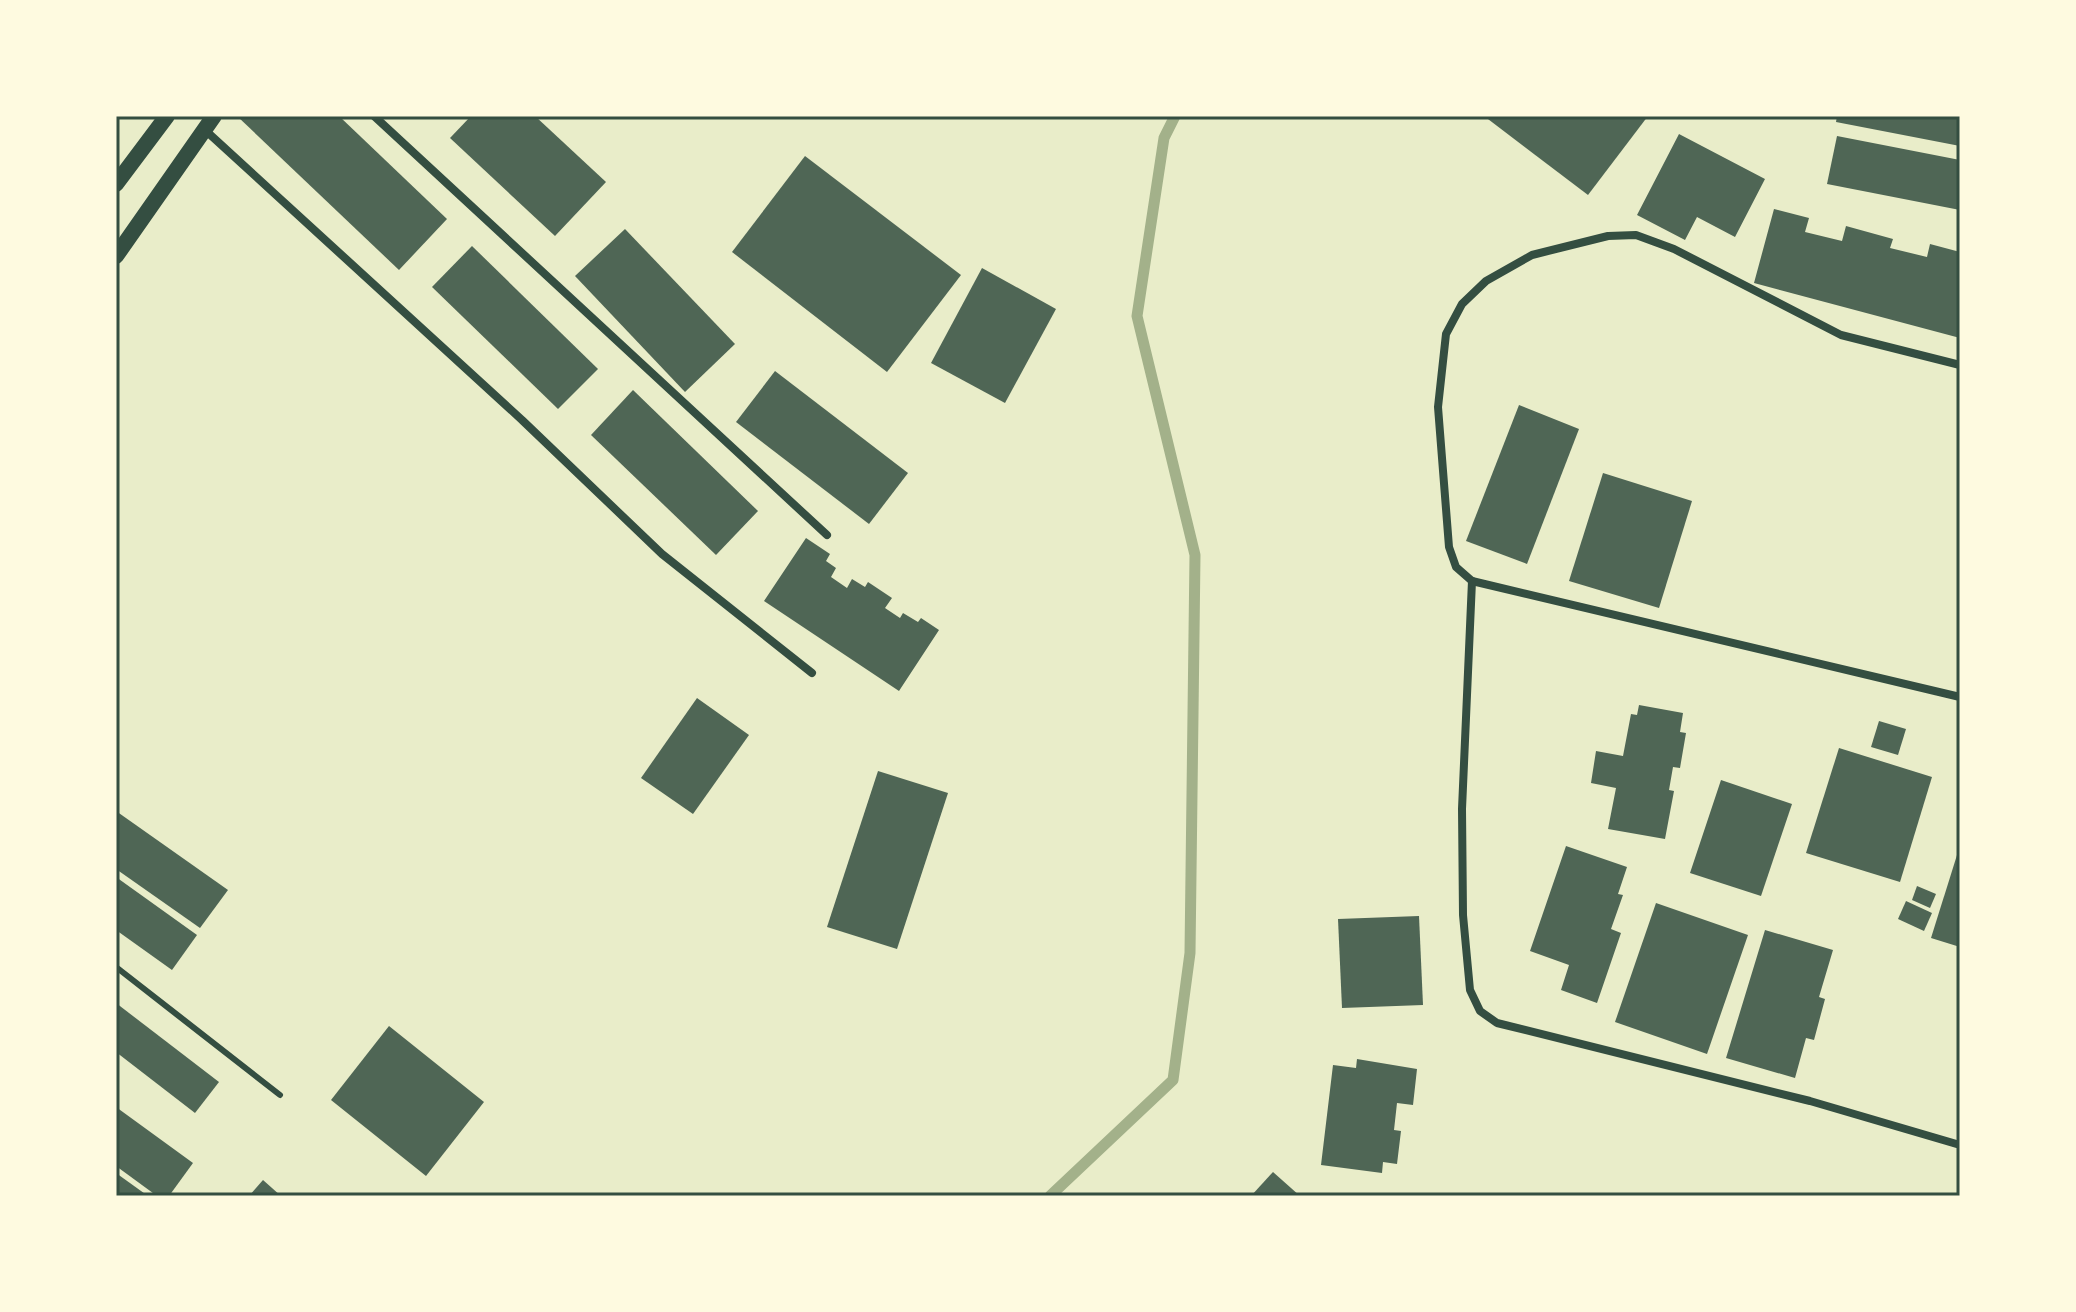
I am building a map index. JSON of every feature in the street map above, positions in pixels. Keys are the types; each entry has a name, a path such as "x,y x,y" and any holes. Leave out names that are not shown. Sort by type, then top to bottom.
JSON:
{"main road":[{"path":"116,184 167,116"},
{"path":"116,256 209,123"}],"street":[{"path":"374,116 827,535"},
{"path":"209,123 662,554 812,673"},
{"path":"1960,365 1841,335 1674,249 1636,235 1608,236 1532,255 1486,281 1462,304 1446,334 1438,407 1449,547 1456,567 1472,581 1960,697"},
{"path":"1472,581 1462,809 1463,915 1470,990 1480,1011 1497,1023 1810,1101 1960,1145"}],"lane":[{"path":"116,967 280,1095"}],"building":[{"path":"237,116 339,116 447,219 399,270"},
{"path":"471,116 535,116 606,182 555,236 450,138"},
{"path":"1484,116 1648,116 1588,195"},
{"path":"1837,116 1960,116 1960,146 1836,122"},
{"path":"1679,134 1765,179 1735,237 1697,217 1685,240 1637,215"},
{"path":"1837,136 1960,160 1960,210 1827,184"},
{"path":"805,156 961,275 887,372 732,252"},
{"path":"1774,209 1809,218 1805,232 1842,241 1846,226 1893,239 1890,248 1927,257 1930,244 1960,252 1960,338 1754,283"},
{"path":"625,229 735,344 685,392 575,276"},
{"path":"472,246 598,369 558,409 432,287"},
{"path":"982,268 1056,309 1005,403 931,363"},
{"path":"775,371 908,473 869,524 736,422"},
{"path":"633,390 758,511 716,555 591,435"},
{"path":"1519,405 1579,429 1527,564 1466,541"},
{"path":"1603,473 1692,501 1659,608 1569,581"},
{"path":"806,538 830,554 826,561 836,568 831,577 847,588 852,579 865,587 868,582 892,598 885,608 900,618 903,613 918,622 921,618 939,630 899,691 764,601"},
{"path":"697,698 749,735 693,814 641,778"},
{"path":"1639,705 1683,713 1680,732 1686,733 1680,768 1673,767 1669,790 1674,791 1665,839 1608,829 1616,788 1591,783 1596,751 1623,756 1631,714 1637,715"},
{"path":"1879,721 1906,729 1898,755 1871,747"},
{"path":"1839,748 1932,777 1900,882 1806,853"},
{"path":"878,771 948,793 897,949 827,927"},
{"path":"1721,780 1792,804 1761,896 1690,873"},
{"path":"116,811 228,890 200,928 116,869"},
{"path":"1566,846 1627,867 1618,894 1623,895 1611,929 1621,933 1597,1003 1561,990 1569,965 1530,951"},
{"path":"1957,855 1960,856 1960,947 1931,938"},
{"path":"116,877 197,935 172,970 116,930"},
{"path":"1917,886 1936,894 1930,908 1912,900"},
{"path":"1906,901 1932,913 1924,931 1898,919"},
{"path":"1656,903 1748,935 1707,1054 1615,1022"},
{"path":"1419,916 1423,1005 1342,1008 1338,919"},
{"path":"1765,930 1833,950 1819,997 1825,999 1814,1040 1806,1038 1795,1078 1726,1058"},
{"path":"116,1003 219,1082 195,1113 116,1052"},
{"path":"389,1026 484,1102 426,1176 331,1100"},
{"path":"1357,1059 1417,1069 1413,1105 1397,1103 1394,1130 1401,1131 1397,1164 1383,1162 1382,1173 1321,1165 1333,1065 1356,1068"},
{"path":"116,1107 193,1163 169,1196 157,1196 116,1166"},
{"path":"1273,1172 1300,1196 1251,1196"},
{"path":"116,1173 148,1196 116,1196"},
{"path":"263,1180 281,1196 249,1196"}],"waterway":[{"path":"1050,1196 1173,1080 1190,953 1195,555 1137,316 1164,138 1175,116"}]}
